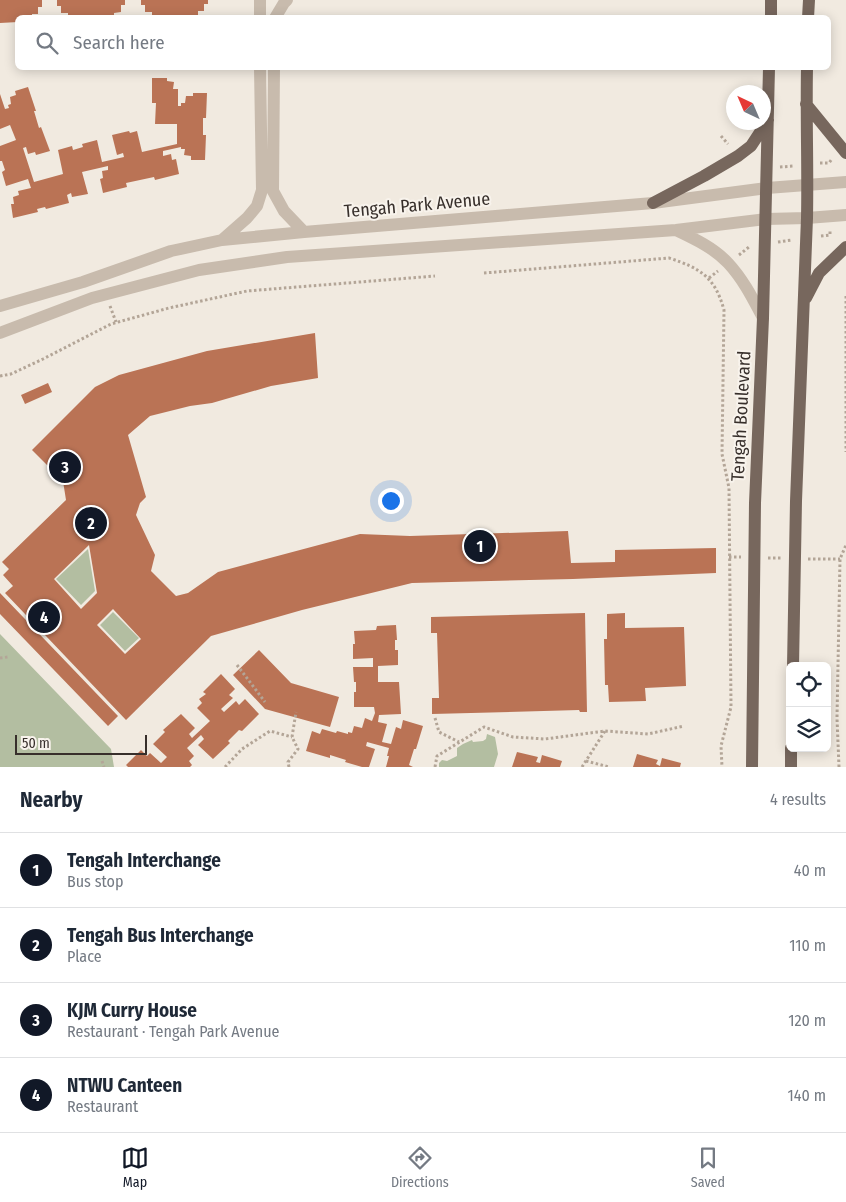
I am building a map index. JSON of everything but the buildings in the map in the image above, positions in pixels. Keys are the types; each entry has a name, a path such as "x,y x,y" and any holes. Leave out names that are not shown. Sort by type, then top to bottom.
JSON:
{"main road":[{"path":"771,0 771,15"},
{"path":"808,15 809,0"},
{"name":"Tengah Boulevard","path":"769,70 769,85"},
{"path":"793,662 796,501 808,185 807,70"},
{"path":"806,104 846,153"},
{"path":"652,203 738,156 751,146 761,130"},
{"name":"Tengah Boulevard","path":"752,767 755,503 763,318 768,130"},
{"path":"804,300 819,273 846,247"},
{"path":"791,767 792,752"}],"street":[{"path":"260,0 260,15"},
{"path":"276,15 287,0"},
{"path":"222,240 247,218 257,206 262,190 260,70"},
{"path":"274,70 273,191 284,211 304,232"},
{"name":"Tengah Park Avenue","path":"0,306 83,282 170,251 222,240 652,203 767,188 846,182"},
{"path":"0,333 92,298 199,270 287,257 676,230 766,219 807,218 846,214"},
{"path":"676,230 702,242 728,263 747,289 763,318"}],"path":[{"path":"484,273 669,258 690,265 709,278 720,296 724,310 722,454 729,488 731,708 721,746 722,767"},
{"path":"0,376 11,374 111,324 169,308 247,291 435,276"},
{"path":"846,296 846,452"},
{"path":"839,767 837,718 840,559 846,545"},
{"path":"0,658 8,656"},
{"path":"237,665 264,702"},
{"path":"289,767 288,762 298,749 292,737 296,712"},
{"path":"435,718 439,732 459,742"},
{"path":"435,767 437,756 484,726 513,737 545,739 606,731 648,734 684,726"},
{"path":"225,767 242,749 270,731 292,737"},
{"path":"582,767 606,731"},
{"path":"102,761 104,767"},
{"path":"586,761 609,767"}],"green space":[{"path":"88,549 95,591 81,605 56,579"},
{"path":"113,612 139,638 125,651 100,625"},
{"path":"0,634 111,749 114,767 0,767"},
{"path":"487,734 495,737 498,754 494,767 439,767 439,763 442,760 447,761 457,756 457,748 472,740 473,742 483,741 486,739"}],"place":[{"name":"KJM Curry House","path":"65,467"},
{"name":"Tengah Bus Interchange","path":"91,523"},
{"name":"Tengah Interchange","path":"480,546"},
{"name":"NTWU Canteen","path":"44,617"}]}
